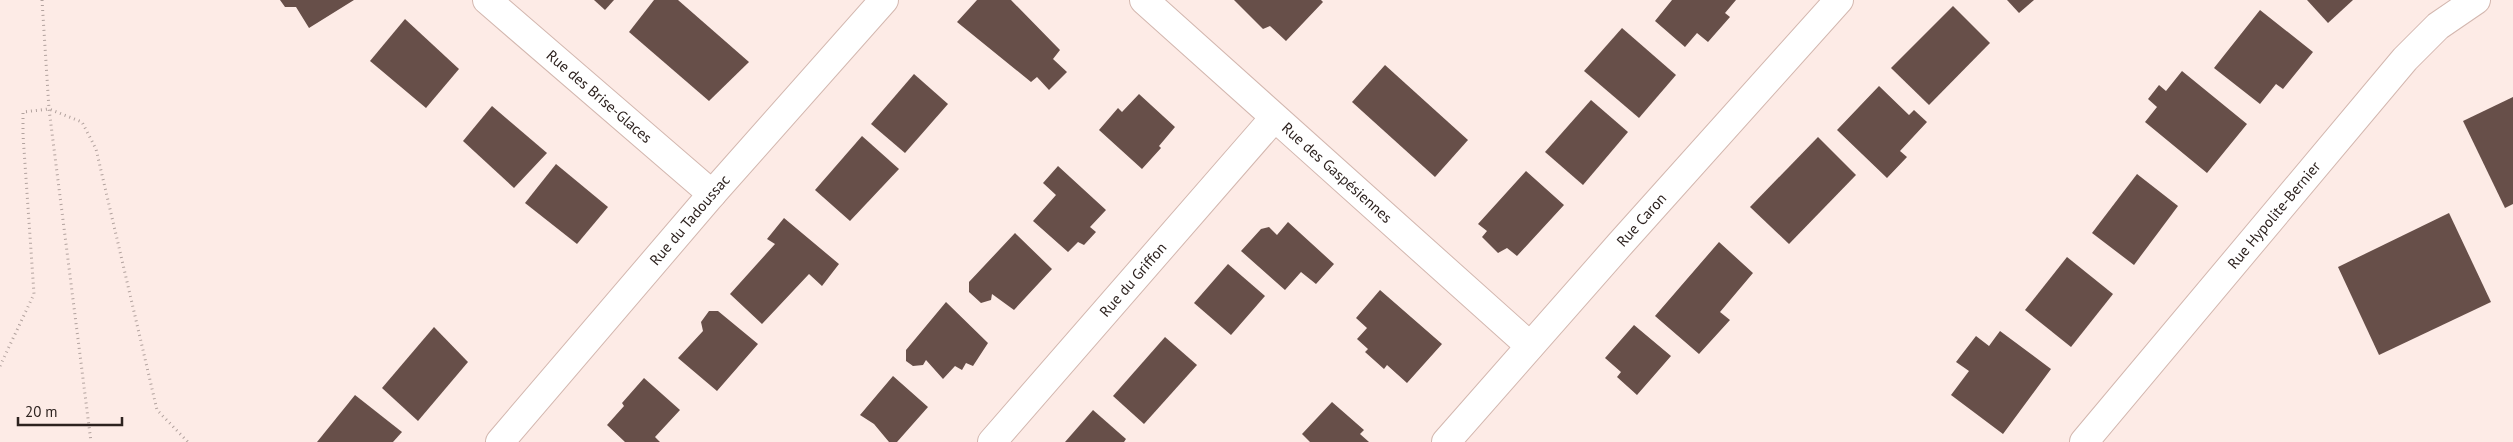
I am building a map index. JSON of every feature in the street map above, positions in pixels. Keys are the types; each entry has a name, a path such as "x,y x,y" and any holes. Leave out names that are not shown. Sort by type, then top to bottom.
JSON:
{"street":[{"name":"Rue des Brise-Glaces","path":"487,0 712,194"},
{"name":"Rue du Tadoussac","path":"500,442 712,194 884,0"},
{"name":"Rue des Gaspésiennes","path":"1144,0 1530,346"},
{"name":"Rue Caron","path":"1446,442 1839,0"},
{"name":"Rue Hypolite-Bernier","path":"2084,442 2405,59 2438,26 2476,0"},
{"name":"Rue du Griffon","path":"992,442 1274,118"}],"path":[{"path":"42,0 49,108 90,442"},
{"path":"0,366 34,294 23,135 24,112 49,108 82,122 96,149 157,410 188,442"}],"building":[{"path":"280,0 354,0 309,28 296,7 285,7"},
{"path":"594,0 614,0 605,10"},
{"path":"654,0 678,0 749,62 709,101 629,32"},
{"path":"977,0 1011,0 1060,50 1053,59 1067,72 1049,90 1037,77 1031,82 957,22"},
{"path":"1234,0 1321,0 1323,2 1286,41 1270,26 1263,29"},
{"path":"1672,0 1736,0 1725,13 1730,17 1708,42 1697,33 1685,47 1655,21"},
{"path":"2007,0 2034,0 2019,13"},
{"path":"2307,0 2353,0 2328,23"},
{"path":"1953,6 1990,43 1929,105 1891,68"},
{"path":"2260,10 2313,52 2283,89 2276,84 2260,104 2214,68"},
{"path":"405,19 459,69 426,108 370,61"},
{"path":"1622,28 1676,75 1639,118 1584,71"},
{"path":"1385,65 1468,140 1435,177 1352,102"},
{"path":"2182,71 2247,124 2207,173 2145,122 2157,107 2148,99 2159,85 2166,91"},
{"path":"914,74 948,104 905,153 871,124"},
{"path":"1879,86 1909,115 1914,110 1927,122 1900,151 1907,157 1887,178 1837,130"},
{"path":"1139,94 1175,127 1159,146 1161,148 1142,169 1099,130 1118,108 1122,112"},
{"path":"2513,97 2513,204 2505,208 2463,121"},
{"path":"1591,100 1628,132 1583,185 1545,152"},
{"path":"492,106 547,153 514,188 463,141"},
{"path":"862,136 899,169 850,221 815,190"},
{"path":"1818,137 1856,175 1789,244 1750,207"},
{"path":"556,164 608,207 577,244 525,203"},
{"path":"1058,166 1106,210 1090,227 1096,232 1084,245 1078,242 1068,252 1033,221 1056,195 1043,183"},
{"path":"1526,171 1564,205 1517,256 1507,248 1498,253 1482,237 1487,231 1478,224"},
{"path":"2137,174 2178,206 2134,265 2092,233"},
{"path":"2449,213 2491,302 2379,355 2338,267"},
{"path":"784,218 839,264 822,286 809,274 762,324 730,294 775,244 767,239"},
{"path":"1288,222 1334,264 1316,284 1301,272 1285,290 1241,251 1261,229 1269,227 1277,235"},
{"path":"1015,233 1052,269 1014,310 992,294 991,300 981,303 969,292 969,282"},
{"path":"1719,242 1753,273 1720,312 1730,320 1699,354 1655,316"},
{"path":"2067,257 2113,294 2071,347 2025,310"},
{"path":"1228,264 1265,296 1231,335 1194,303"},
{"path":"1380,290 1442,344 1407,383 1387,365 1384,369 1365,352 1368,349 1357,339 1367,328 1356,318"},
{"path":"946,302 988,343 973,366 966,363 962,370 955,366 943,379 926,360 923,365 913,366 906,361 906,350"},
{"path":"709,311 718,311 758,344 717,391 678,358 703,331 701,322"},
{"path":"1634,325 1671,356 1637,395 1617,377 1621,372 1605,358"},
{"path":"434,327 468,362 418,421 382,388"},
{"path":"2000,331 2051,369 2003,434 1951,395 1969,371 1956,362 1976,336 1989,346"},
{"path":"1165,337 1197,365 1144,424 1113,396"},
{"path":"893,376 928,407 897,442 889,442 874,424 860,415"},
{"path":"644,378 680,410 655,437 660,442 625,442 607,425 624,406 622,403"},
{"path":"355,395 402,432 393,442 317,442"},
{"path":"1332,402 1364,430 1360,434 1369,442 1310,442 1302,434"},
{"path":"1093,410 1126,439 1124,442 1065,442"}]}
